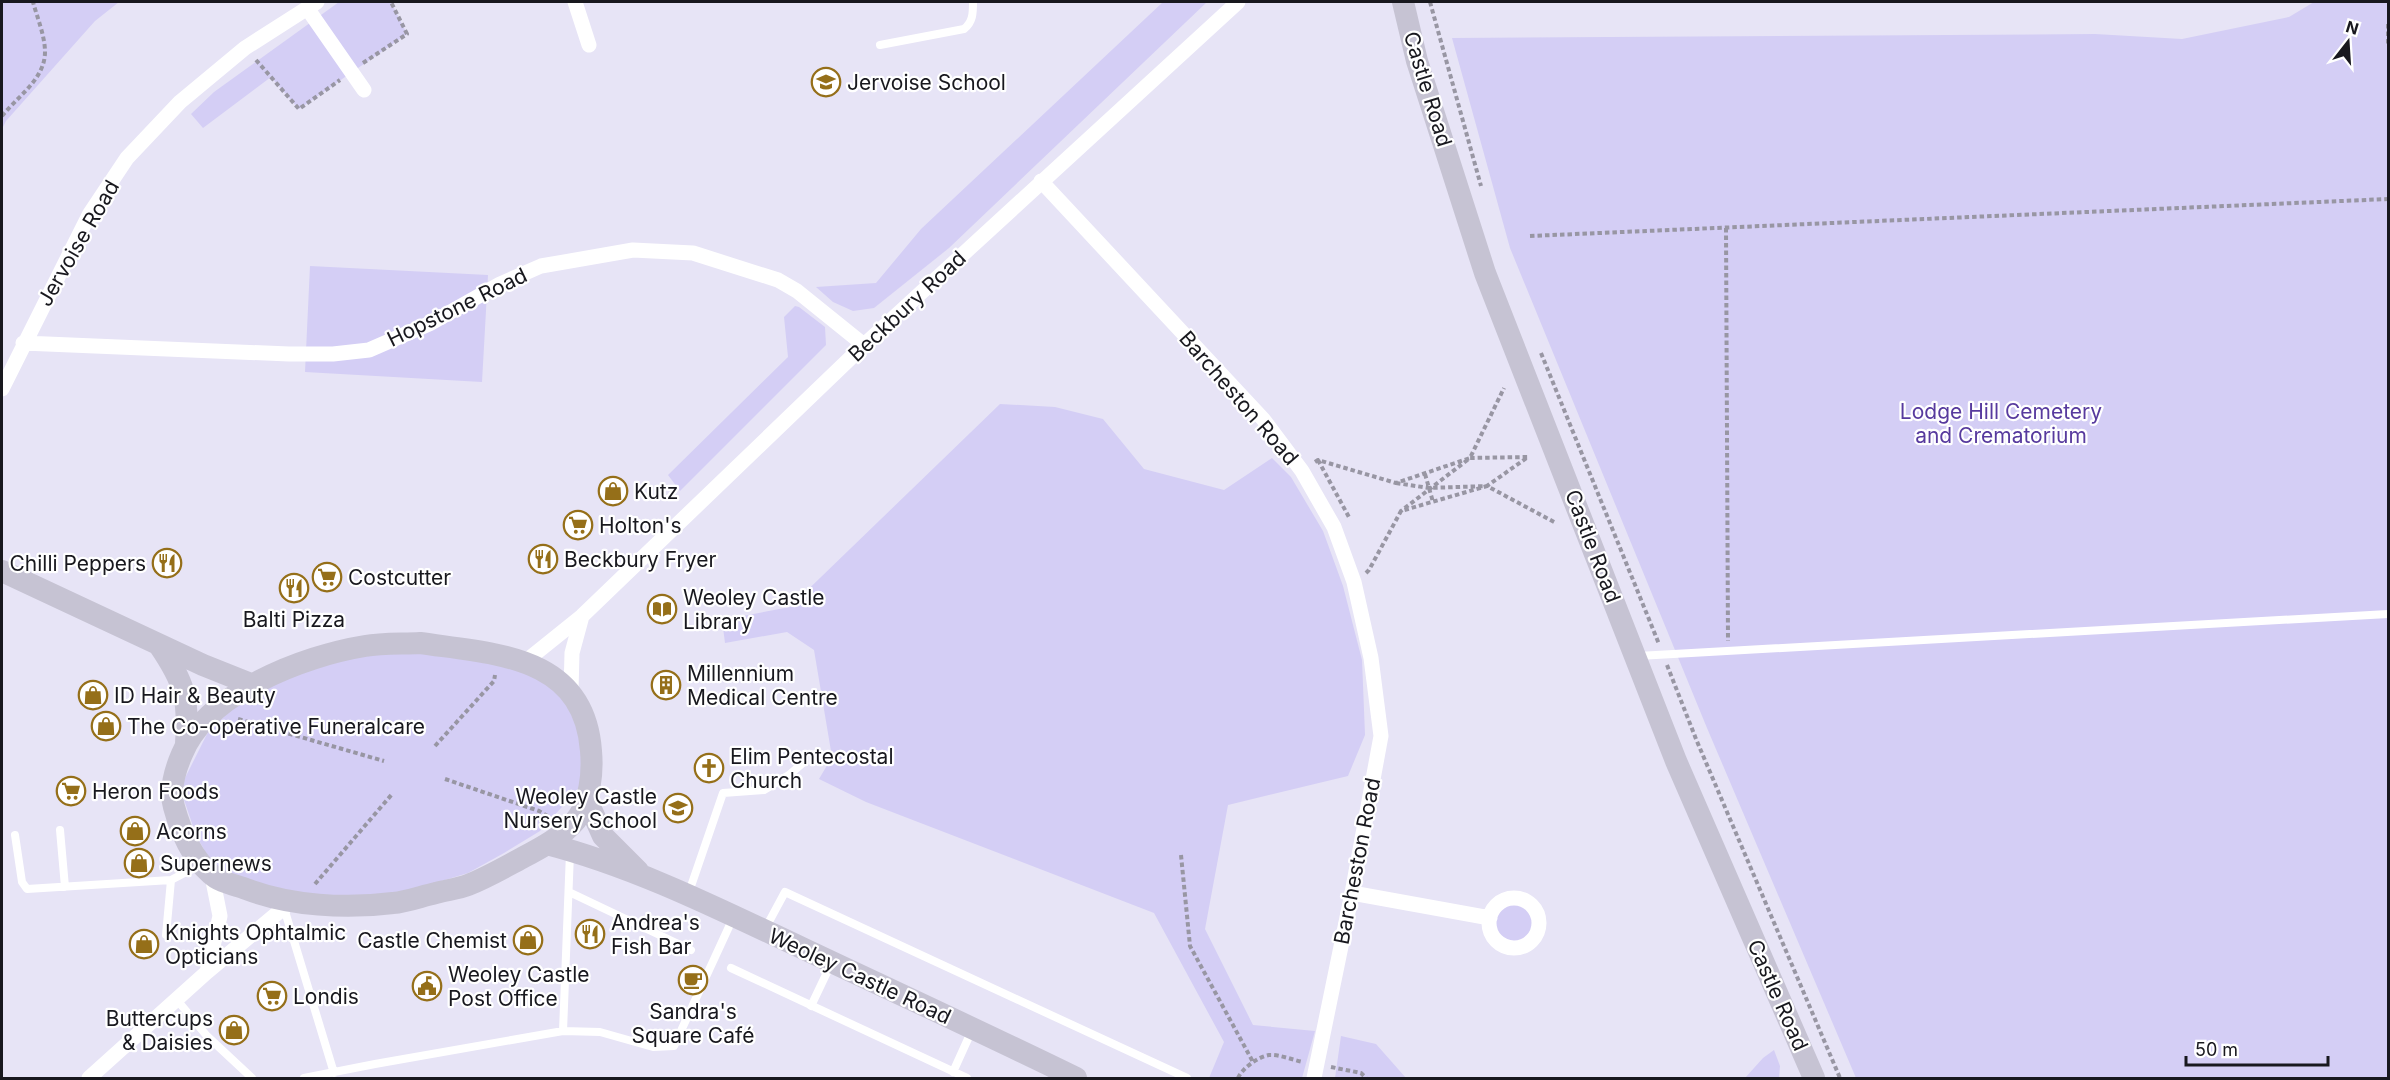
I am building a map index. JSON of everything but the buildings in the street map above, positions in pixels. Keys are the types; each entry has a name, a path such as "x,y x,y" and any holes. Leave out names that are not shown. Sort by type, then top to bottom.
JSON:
{"street":[{"path":"575,2 588,45"},
{"name":"Beckbury Road","path":"526,662 582,616 864,345 1238,2"},
{"name":"Castle Road","path":"1403,2 1417,61 1485,273 1676,761 1814,1078"},
{"path":"312,5 364,90"},
{"name":"Jervoise Road","path":"2,389 22,343 88,214 127,158 180,102 245,48 312,5"},
{"name":"Barcheston Road","path":"1041,181 1263,419 1302,471 1334,527 1353,582 1371,658 1382,736 1314,1078"},
{"name":"Hopstone Road","path":"22,343 289,354 333,354 369,350 431,323 500,284 541,266 633,250 693,253 778,280 797,291 864,345"},
{"path":"2,571 159,645 253,685"},
{"path":"571,692 572,653 582,616"},
{"path":"207,870 258,894 336,906 394,903 468,885 547,844 576,820 587,800 592,763 590,737 583,713 571,692 551,675 526,662 420,643 366,645 298,664 253,685 221,704 199,726 186,744 176,769 172,798 181,829 193,853 207,870 220,916 207,972"},
{"path":"159,645 182,683 188,712 186,744"},
{"name":"Weoley Castle Road","path":"587,800 603,836 643,876"},
{"name":"Weoley Castle Road","path":"547,844 587,854 643,876 764,930 1076,1078"},
{"path":"1352,893 1490,918"},
{"path":"89,1078 207,972 296,899"}],"lane":[{"path":"880,45 964,29 970,25 973,2"},
{"path":"1636,656 2388,614"},
{"path":"687,896 723,793 764,790 789,775 804,762"},
{"path":"60,830 65,887"},
{"path":"15,835 22,882 27,890 171,880 207,870"},
{"path":"563,1031 570,850"},
{"path":"166,935 171,880"},
{"path":"569,892 691,950"},
{"path":"764,930 785,892 1187,1078"},
{"path":"296,899 334,1073"},
{"path":"304,1078 563,1031 600,1032 653,1047 674,1046 733,916"},
{"path":"811,1006 832,962"},
{"path":"731,968 967,1078"},
{"path":"177,1000 207,1036 252,1078"},
{"path":"953,1072 973,1029"}],"path":[{"path":"2,116 38,77 44,61 45,50 33,2"},
{"path":"245,48 299,109 407,34 391,2"},
{"path":"1430,2 1482,191"},
{"path":"2388,24 2388,44"},
{"path":"1530,236 2388,199"},
{"path":"1726,228 1728,650"},
{"path":"1537,344 1696,739 1840,1078"},
{"path":"1353,582 1369,570 1401,512 1470,458 1504,388"},
{"path":"1396,483 1470,458 1528,457 1487,486 1401,512"},
{"path":"1302,471 1318,460 1396,483 1429,488 1487,486 1556,523"},
{"path":"1425,474 1433,502"},
{"path":"435,746 494,681 497,668"},
{"path":"231,717 384,761"},
{"path":"445,779 539,811 553,820"},
{"path":"296,899 393,793"},
{"path":"1181,855 1190,946 1253,1062"}],"green space":[{"path":"2,2 119,2 95,21 6,121 2,129"},
{"path":"339,2 391,2 407,34 299,109 271,77 203,128 191,114 214,92"},
{"path":"1163,2 1207,2 949,248 874,308 853,311 833,302 816,287 876,283 921,229"},
{"name":"Lodge Hill Cemetery and Crematorium","path":"2314,2 2388,2 2388,1078 1856,1078 1707,728 1510,248 1452,38 2095,34 2182,39 2289,17"},
{"path":"310,266 488,275 482,382 305,372"},
{"path":"795,306 825,327 826,345 680,491 668,475 788,357 784,317"},
{"path":"1000,404 1055,407 1103,419 1144,469 1224,490 1272,458 1291,477 1323,531 1343,586 1362,660 1365,735 1348,776 1228,805 1205,929 1253,1025 1315,1031 1302,1078 1209,1078 1224,1042 1154,913 866,802 819,779 832,757 814,650 787,632 725,643 722,620 790,607"},
{"path":"365,648 526,664 580,714 582,785 540,831 504,853 468,873 402,893 340,899 273,888 216,871 196,835 180,788 207,734 254,686"},
{"path":"1513,900 1528,906 1534,921 1528,936 1513,942 1498,936 1492,921 1498,906"},
{"path":"1341,1036 1376,1044 1406,1078 1335,1078"},
{"path":"1774,1050 1780,1066 1779,1078 1745,1078 1763,1058"}],"place":[{"name":"Jervoise School","path":"826,82"},
{"name":"Kutz","path":"613,491"},
{"name":"Holton's","path":"578,525"},
{"name":"Beckbury Fryer","path":"543,559"},
{"name":"Chilli Peppers","path":"167,563"},
{"name":"Costcutter","path":"327,577"},
{"name":"Balti Pizza","path":"294,588"},
{"name":"Weoley Castle Library","path":"662,609"},
{"name":"Millennium Medical Centre","path":"666,685"},
{"name":"ID Hair & Beauty","path":"93,695"},
{"name":"The Co-operative Funeralcare","path":"106,726"},
{"name":"Elim Pentecostal Church","path":"709,768"},
{"name":"Heron Foods","path":"71,791"},
{"name":"Weoley Castle Nursery School","path":"678,808"},
{"name":"Acorns","path":"135,831"},
{"name":"Supernews","path":"139,863"},
{"name":"Andrea's Fish Bar","path":"590,934"},
{"name":"Castle Chemist","path":"528,940"},
{"name":"Knights Ophtalmic Opticians","path":"144,944"},
{"name":"Sandra's Square Café","path":"693,980"},
{"name":"Weoley Castle Post Office","path":"427,986"},
{"name":"Londis","path":"272,996"},
{"name":"Buttercups & Daisies","path":"234,1030"}]}
